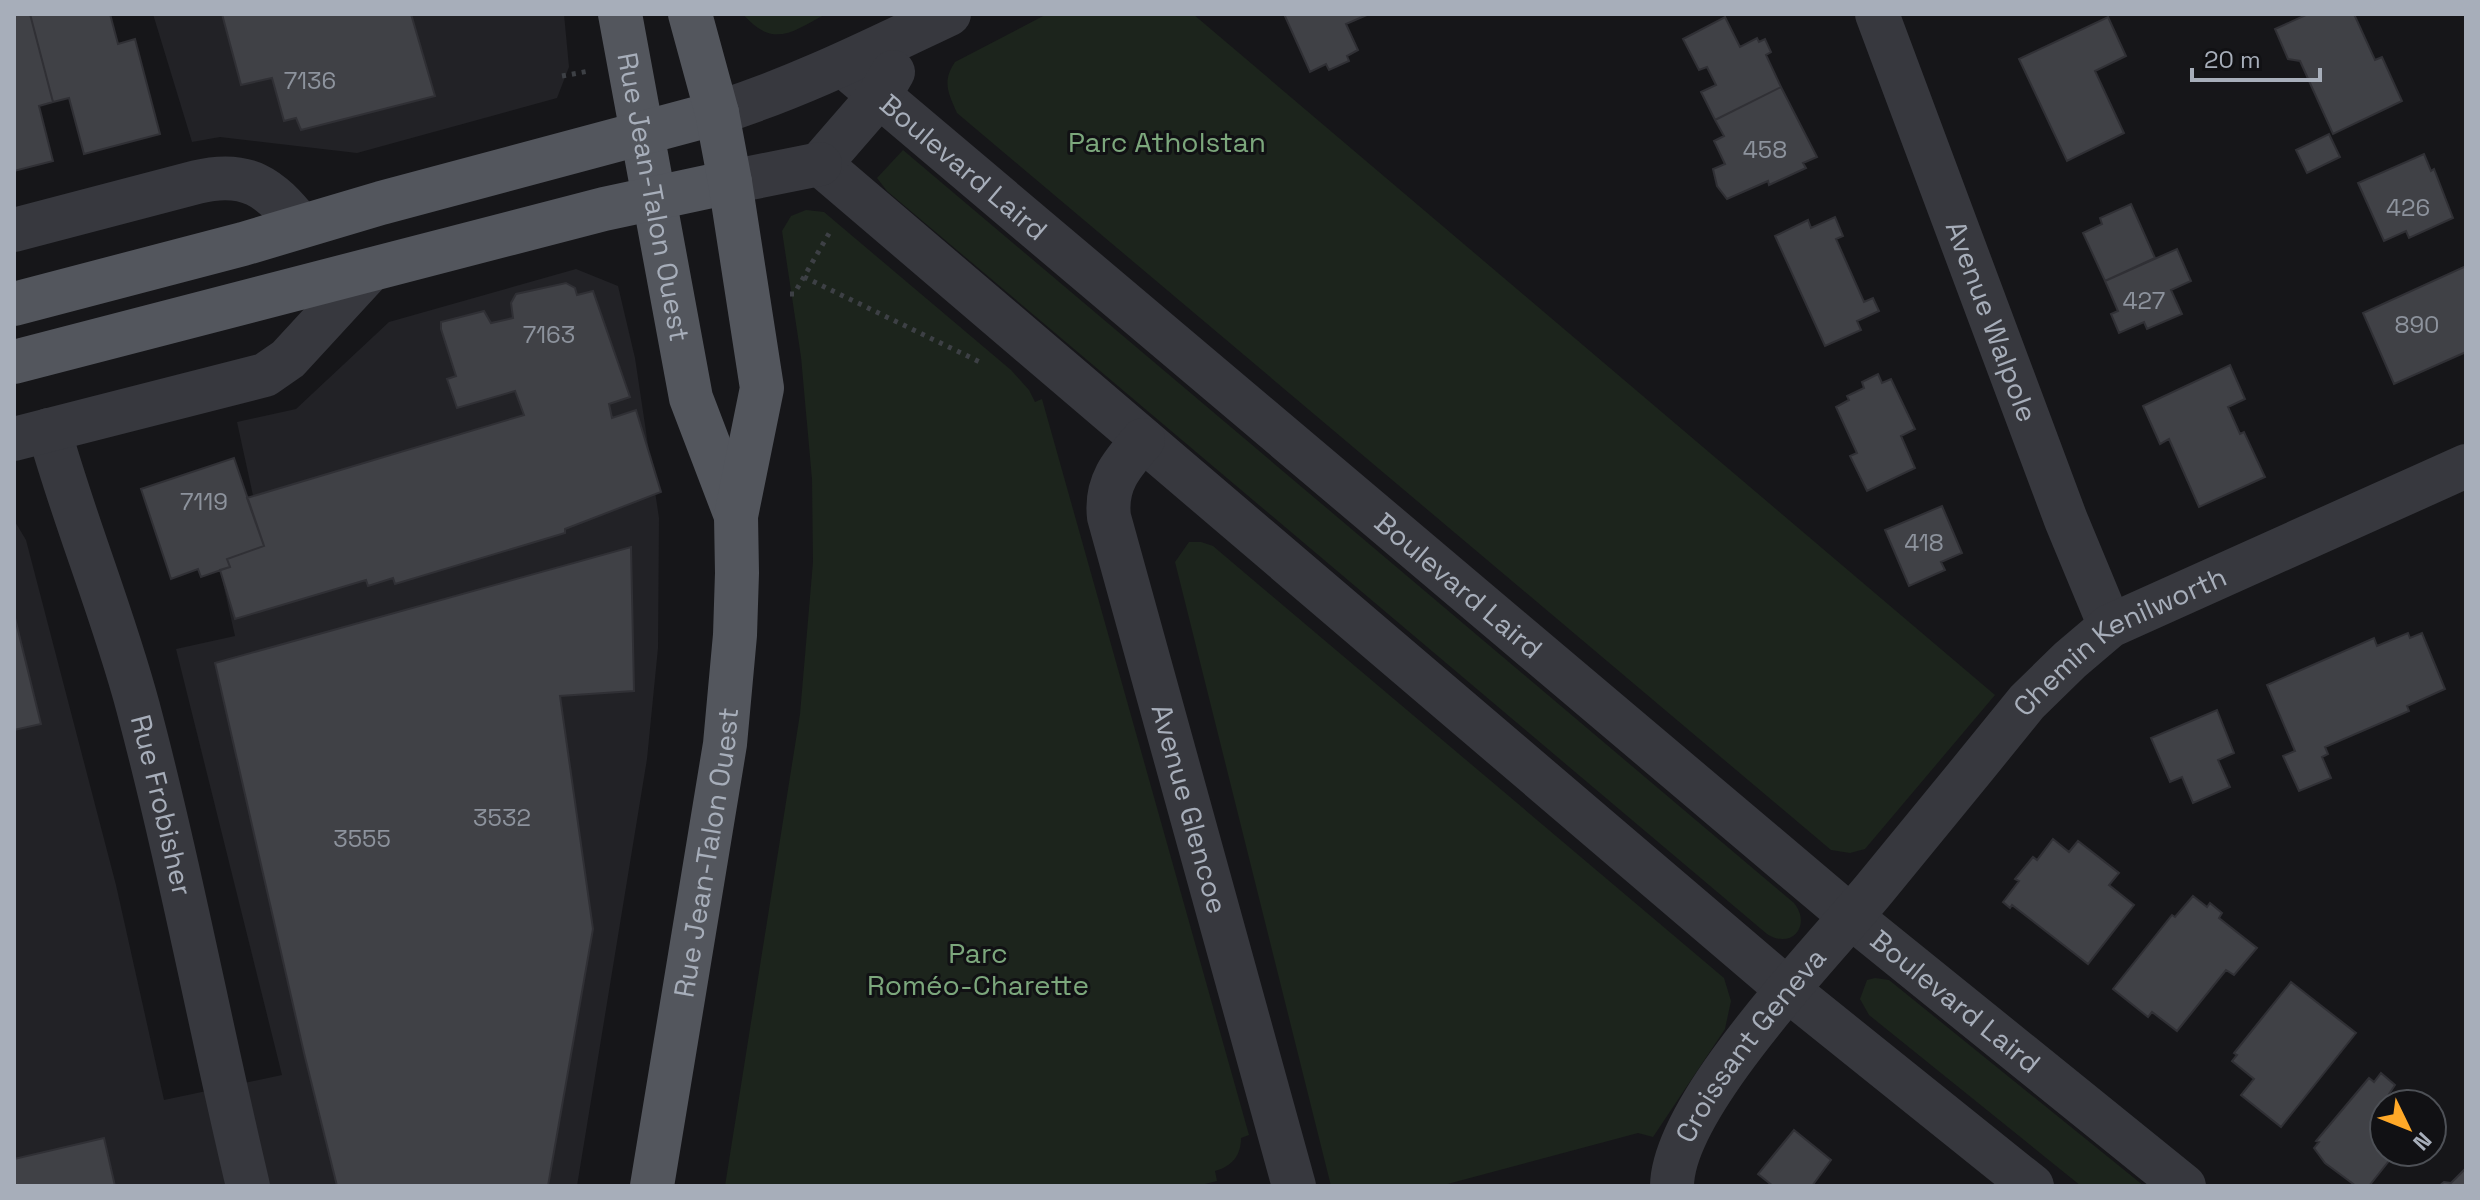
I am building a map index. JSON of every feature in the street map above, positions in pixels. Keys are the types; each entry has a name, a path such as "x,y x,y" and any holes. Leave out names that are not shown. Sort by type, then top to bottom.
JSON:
{"main road":[{"name":"Rue Jean-Talon Ouest","path":"620,14 691,398 736,516"},
{"name":"Rue Jean-Talon Ouest","path":"652,1186 725,744 735,635 736,516 762,388 717,113 690,14"},
{"path":"14,304 717,113"},
{"path":"14,362 604,209 730,182"}],"street":[{"name":"Avenue Walpole","path":"1877,14 2066,520 2110,626"},
{"path":"717,113 769,97 933,22"},
{"path":"730,182 820,164 879,96 933,22"},
{"path":"820,164 843,65"},
{"name":"Boulevard Laird","path":"843,65 1850,916 2184,1186"},
{"path":"820,164 1788,990 2032,1186"},
{"path":"14,230 224,177 253,182 265,189 300,225"},
{"path":"32,434 265,375 288,359 369,271"},
{"name":"Rue Frobisher","path":"32,434 62,478 115,628 137,704 185,901 248,1186"},
{"name":"Avenue Glencoe","path":"1143,440 1122,464 1111,483 1109,517 1293,1186"},
{"name":"Chemin Kenilworth","path":"1850,916 2027,702 2110,626 2466,466"},
{"name":"Croissant Geneva","path":"1674,1184 1682,1145 1704,1100 1788,990 1850,916"}],"path":[{"path":"562,76 593,70"},
{"path":"785,295 794,294 820,248"},
{"path":"804,277 992,369"}],"shaded area":[{"path":"153,14 564,14 569,67 557,98 357,153 220,137 192,142"},
{"path":"576,269 618,286 635,358 659,518 658,648 647,759 577,1186 14,1186 14,520 26,540 116,885 164,1100 282,1075 176,649 235,636 220,570 264,546 237,422 296,409 389,322"}],"green space":[{"path":"743,14 826,14 793,31 773,34 754,25"},
{"name":"Parc Atholstan","path":"1047,14 1193,14 1995,695 1865,849 1850,853 1831,850 957,113 948,87 955,62"},
{"path":"903,150 1794,903 1801,919 1797,933 1784,939 1767,934 887,191 877,178"},
{"name":"Parc Roméo-Charette","path":"806,210 824,212 1011,370 1035,402 1042,399 1249,1135 1241,1138 1234,1159 1215,1171 1217,1181 1197,1186 725,1186 800,714 813,562 812,479 801,357 782,231 791,216"},
{"path":"1189,542 1213,546 1724,978 1731,1001 1725,1029 1653,1137 1638,1133 1440,1186 1331,1186 1175,562"},
{"path":"1867,980 1889,980 2144,1186 2081,1186 1869,1015 1860,999"}],"building":[{"path":"14,14 30,14 53,102 39,106 53,161 14,171"},
{"path":"30,14 110,14 118,44 135,39 160,134 84,154 69,98 53,102"},
{"path":"222,14 411,14 435,96 301,130 296,118 284,121 272,78 241,85"},
{"path":"1284,14 1369,14 1346,24 1358,50 1347,56 1349,61 1329,70 1326,64 1310,72"},
{"path":"2308,14 2354,14 2375,60 2382,57 2402,101 2333,134 2300,61 2288,59 2275,29"},
{"path":"1725,17 1740,47 1757,38 1759,42 1765,39 1771,52 1766,55 1781,87 1715,120 1701,92 1716,85 1707,67 1699,70 1683,39"},
{"path":"2108,17 2126,56 2095,71 2124,133 2067,161 2019,59"},
{"path":"1781,87 1817,157 1803,163 1806,168 1727,199 1717,186 1713,169 1725,164 1714,141 1724,136 1715,120"},
{"path":"2329,134 2340,157 2307,173 2296,150"},
{"path":"2424,154 2431,171 2434,169 2453,218 2409,238 2406,231 2384,241 2358,183"},
{"path":"2131,204 2155,258 2105,281 2083,233 2102,224 2100,218"},
{"path":"1835,217 1843,236 1836,239 1864,302 1873,298 1879,311 1857,321 1861,330 1825,346 1775,236 1808,220 1811,228"},
{"path":"2177,249 2191,281 2171,290 2182,314 2147,329 2144,322 2119,333 2111,314 2118,311 2105,281"},
{"path":"2466,266 2466,352 2394,384 2363,313"},
{"path":"566,283 575,288 577,295 593,291 630,397 609,404 612,418 636,410 661,492 565,529 565,533 395,584 393,578 368,586 366,580 235,619 220,570 230,567 227,559 264,546 247,498 524,415 515,391 457,408 447,379 456,376 441,322 484,311 491,323 513,318 511,303 516,294"},
{"path":"2230,365 2245,399 2228,407 2240,434 2244,432 2265,477 2199,507 2169,439 2160,444 2143,406"},
{"path":"1878,374 1882,383 1891,379 1915,429 1901,436 1915,468 1867,491 1850,456 1857,453 1836,407 1849,400 1847,396 1864,388 1862,382"},
{"path":"234,458 264,546 227,559 230,567 201,577 198,569 171,579 141,489"},
{"path":"1942,506 1962,553 1941,562 1945,570 1909,586 1885,530"},
{"path":"631,547 634,691 560,696 593,929 548,1186 337,1186 215,663"},
{"path":"14,614 41,724 14,730"},
{"path":"2408,633 2410,638 2422,633 2445,689 2407,706 2409,711 2325,747 2328,754 2322,757 2331,778 2299,791 2283,756 2295,751 2267,685 2374,638 2377,646"},
{"path":"2217,710 2234,753 2218,760 2230,787 2193,803 2182,777 2170,782 2151,738"},
{"path":"2053,839 2069,852 2078,841 2119,873 2109,885 2134,905 2088,964 2012,905 2010,908 2003,902 2019,881 2015,879 2033,857 2037,860"},
{"path":"2193,896 2207,907 2210,903 2222,913 2219,918 2257,948 2234,975 2226,970 2177,1031 2152,1012 2148,1017 2113,989 2172,915 2175,917"},
{"path":"2291,982 2356,1033 2281,1127 2241,1095 2254,1079 2232,1061 2237,1055 2234,1053"},
{"path":"2381,1073 2395,1085 2393,1088 2368,1088 2368,1168 2383,1168 2369,1186 2356,1186 2325,1163 2314,1148 2319,1142 2316,1141 2369,1078 2374,1082"},
{"path":"1794,1130 1831,1160 1812,1186 1773,1186 1758,1174"},
{"path":"104,1138 115,1186 14,1186 14,1159"},
{"path":"2466,1168 2466,1186 2439,1186 2444,1182 2451,1183"}]}
